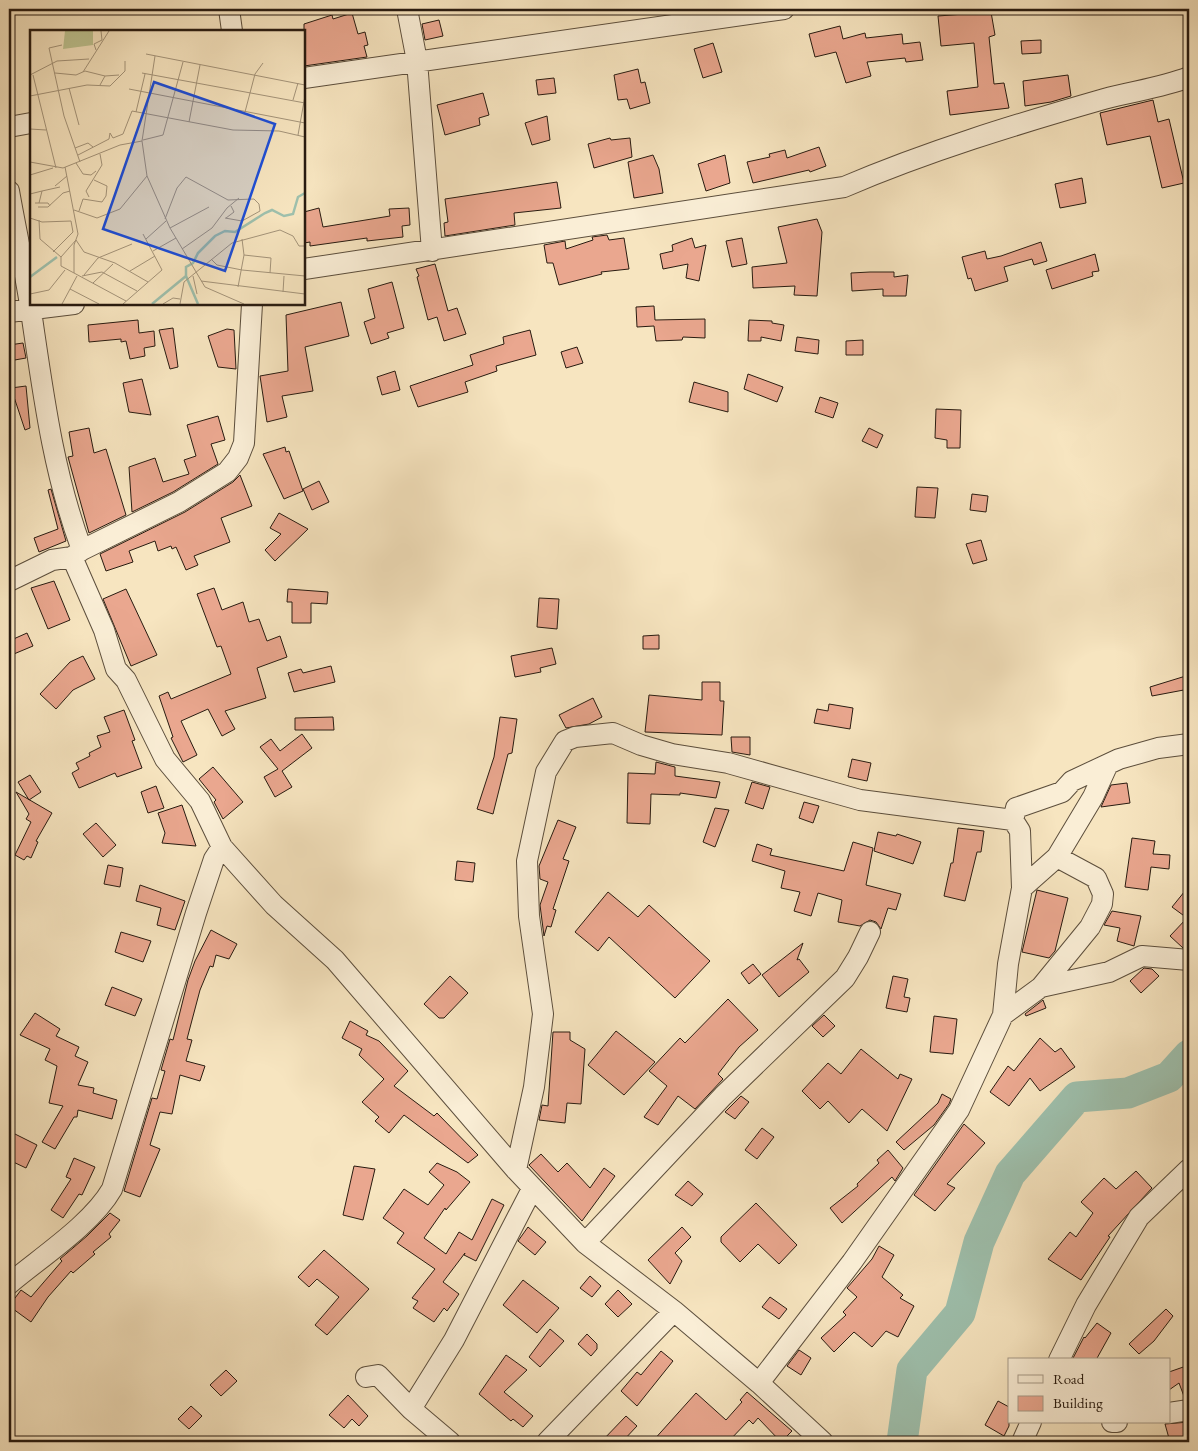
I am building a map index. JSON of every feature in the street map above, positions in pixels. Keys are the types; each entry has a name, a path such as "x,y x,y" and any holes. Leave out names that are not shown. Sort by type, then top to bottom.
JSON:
{"street":[{"path":"228,9 232,30"},
{"path":"407,9 417,61 432,251"},
{"path":"305,78 784,9"},
{"path":"305,270 844,187 904,162 1106,99 1166,86 1189,77"},
{"path":"9,127 30,123"},
{"path":"9,191 30,305"},
{"path":"30,305 41,388 77,553 116,669 126,680 166,759 200,801 222,847 274,905 335,960 532,1189 585,1243 674,1311 759,1383 823,1442"},
{"path":"9,312 67,305"},
{"path":"9,581 52,560 77,553 179,502 227,472 238,458 244,443 252,305"},
{"path":"516,1170 534,1087 543,1014 529,916 527,861 546,772 565,741 575,736 613,733 641,745 672,754 728,763 860,800 1012,820 1020,831 1022,888 1008,964 1003,1015 959,1110 852,1262 759,1383"},
{"path":"1012,820 1016,808 1062,792 1072,781 1108,764 1158,748 1189,744"},
{"path":"1022,888 1057,858 1092,797 1108,764"},
{"path":"9,1284 87,1219 106,1199 112,1189 199,904 214,859 222,847"},
{"path":"1003,1015 1041,987 1090,927 1102,904 1103,894 1096,878 1057,858"},
{"path":"585,1243 723,1096 845,978 870,932"},
{"path":"1041,987 1109,972 1142,956 1189,960"},
{"path":"1060,1358 1086,1305 1139,1217 1189,1169"},
{"path":"411,1409 454,1340 532,1189"},
{"path":"547,1442 674,1311"},
{"path":"366,1377 378,1375 411,1409 450,1442"},
{"path":"1170,1413 1189,1410"},
{"path":"1022,1442 1029,1424"}],"building":[{"path":"991,12 995,35 989,37 994,84 1004,83 1009,108 950,115 947,91 978,87 974,43 941,46 938,16"},
{"path":"352,13 358,34 365,32 368,45 364,46 367,57 305,66 304,24 332,15 333,19"},
{"path":"439,20 443,36 425,40 422,24"},
{"path":"840,26 843,39 865,33 866,38 902,34 903,44 920,42 923,60 906,62 905,58 867,62 871,76 846,83 836,52 815,57 809,34"},
{"path":"1041,40 1041,53 1022,54 1021,41"},
{"path":"713,43 722,72 703,78 694,49"},
{"path":"638,69 641,83 645,82 650,103 630,109 627,99 618,100 614,75"},
{"path":"1068,75 1071,96 1051,102 1025,106 1023,81"},
{"path":"554,78 556,93 538,95 536,80"},
{"path":"483,93 489,115 479,118 480,125 445,135 437,105"},
{"path":"1153,100 1158,122 1169,119 1184,183 1162,188 1150,136 1107,145 1100,113"},
{"path":"547,116 550,140 532,145 525,123"},
{"path":"610,138 611,140 630,138 632,157 594,168 588,144"},
{"path":"819,147 826,166 810,172 809,170 753,183 747,162 770,157 769,154 785,150 787,158"},
{"path":"653,155 659,169 663,193 634,198 628,162"},
{"path":"725,155 730,183 706,191 698,164"},
{"path":"1082,178 1086,203 1060,208 1055,184"},
{"path":"557,182 561,208 514,213 515,225 445,236 444,223 448,222 445,199"},
{"path":"319,208 323,227 390,216 389,209 409,208 410,225 402,226 403,237 367,241 367,238 310,246 310,242 305,243 305,212"},
{"path":"817,219 822,232 817,296 794,295 795,286 753,288 752,267 787,263 778,227"},
{"path":"607,235 609,240 624,238 629,269 601,272 602,274 559,285 553,263 547,263 544,245 565,241 566,249 593,240 592,237"},
{"path":"692,238 695,248 706,245 699,281 686,278 688,264 663,269 660,254 673,251 672,245"},
{"path":"742,238 747,264 732,267 726,241"},
{"path":"1041,242 1047,261 1034,265 1032,259 1004,267 1008,281 975,291 971,278 968,279 962,257 985,251 987,259"},
{"path":"1095,254 1099,271 1092,272 1093,276 1052,289 1046,270"},
{"path":"435,264 448,311 457,308 466,334 444,341 437,317 428,320 416,269"},
{"path":"894,272 894,277 908,275 906,296 883,296 883,289 852,291 851,273"},
{"path":"392,282 404,328 387,333 389,338 371,344 364,322 375,318 368,289"},
{"path":"341,302 349,336 305,347 313,391 282,396 287,417 267,422 260,376 288,371 286,315"},
{"path":"654,306 655,320 705,319 705,338 683,337 682,340 656,341 654,326 637,327 636,307"},
{"path":"138,320 139,333 154,331 155,346 144,348 145,356 130,359 126,341 121,342 121,339 89,342 88,325"},
{"path":"749,320 772,321 772,323 784,325 781,341 761,337 761,341 748,341"},
{"path":"173,328 178,367 170,369 159,330"},
{"path":"227,329 234,330 236,369 218,367 208,336"},
{"path":"530,330 536,355 496,366 497,371 465,382 468,392 418,407 410,386 473,365 470,355 504,344 503,337"},
{"path":"797,337 819,340 818,354 795,351"},
{"path":"863,340 863,355 846,355 846,341"},
{"path":"23,343 26,358 9,361 9,345"},
{"path":"577,347 583,363 566,368 561,352"},
{"path":"395,371 400,390 382,395 377,377"},
{"path":"748,374 783,387 777,402 744,389"},
{"path":"142,379 151,415 129,412 123,383"},
{"path":"694,382 728,392 728,412 689,402"},
{"path":"26,386 30,428 25,430 11,388"},
{"path":"820,397 838,403 833,418 815,412"},
{"path":"936,409 961,410 960,448 947,448 947,440 935,438"},
{"path":"218,416 225,440 211,444 218,464 173,492 132,512 129,467 155,458 163,482 189,474 184,460 196,456 187,425"},
{"path":"89,428 94,453 106,449 126,515 89,533 68,457 73,456 69,432"},
{"path":"869,428 883,435 877,448 862,441"},
{"path":"285,447 286,452 289,451 303,491 284,499 263,454"},
{"path":"240,475 252,506 221,518 230,542 194,556 198,565 186,570 176,547 172,549 171,546 158,551 155,541 129,551 133,562 106,571 100,554 185,512 233,482"},
{"path":"319,481 329,502 312,510 303,489"},
{"path":"917,487 938,488 935,518 915,517"},
{"path":"51,489 66,541 39,552 34,538 58,529 48,490"},
{"path":"972,494 988,496 986,512 970,510"},
{"path":"279,513 308,529 275,561 265,550 281,534 270,528"},
{"path":"981,540 987,560 973,564 966,544"},
{"path":"54,581 70,620 48,629 31,588"},
{"path":"214,588 222,610 243,602 249,622 259,619 267,641 280,636 287,657 257,668 266,698 225,711 235,729 222,736 208,709 181,721 197,755 183,762 171,738 173,737 159,696 168,692 171,699 231,674 221,646 217,647 197,594"},
{"path":"126,589 157,655 131,666 103,599"},
{"path":"288,589 328,592 327,604 311,603 311,623 292,623 292,602 287,602"},
{"path":"539,598 559,599 557,629 537,627"},
{"path":"27,633 33,646 9,656 9,641"},
{"path":"659,635 659,649 643,649 643,636"},
{"path":"552,648 556,664 540,668 541,672 515,677 511,656"},
{"path":"83,656 95,679 73,690 56,709 40,694 70,662"},
{"path":"331,666 335,682 294,692 288,673 301,669 303,673"},
{"path":"1189,675 1189,689 1152,696 1150,687"},
{"path":"702,682 720,682 720,701 724,701 722,735 645,732 649,695 702,700"},
{"path":"593,698 602,717 589,724 566,728 559,715"},
{"path":"829,704 853,708 850,729 814,723 817,709 828,711"},
{"path":"124,710 135,740 132,741 142,768 117,777 115,773 79,788 72,773 79,769 76,763 90,756 89,753 101,747 97,736 110,732 104,717"},
{"path":"333,717 334,730 295,730 295,718"},
{"path":"500,717 517,719 512,753 508,754 493,814 477,809 494,757"},
{"path":"302,734 312,748 282,771 292,787 275,797 264,777 278,769 260,747 271,739 280,751"},
{"path":"731,737 750,737 750,755 732,752"},
{"path":"852,759 871,763 867,781 848,777"},
{"path":"656,762 675,767 675,776 720,782 716,798 680,793 680,795 651,794 650,824 627,823 628,773 655,774"},
{"path":"213,767 243,802 223,819 214,802 216,800 199,779"},
{"path":"30,775 41,792 29,800 18,782"},
{"path":"752,782 770,787 763,809 745,803"},
{"path":"1127,783 1130,803 1101,807 1111,785"},
{"path":"156,786 164,808 148,813 141,792"},
{"path":"16,792 52,813 36,841 38,842 31,858 27,856 24,860 15,855 31,822 26,819 29,814"},
{"path":"804,802 819,806 813,823 799,818"},
{"path":"182,805 196,846 162,843 165,833 158,813"},
{"path":"715,808 729,810 715,847 703,842"},
{"path":"558,820 576,827 563,859 569,861 553,909 556,910 551,927 547,926 544,936 540,905 548,882 540,879 539,866"},
{"path":"96,823 116,845 103,857 83,834"},
{"path":"958,828 984,831 981,852 977,852 965,901 944,896 951,863 953,863"},
{"path":"878,832 896,836 897,834 921,842 913,864 874,851"},
{"path":"1132,838 1155,841 1153,854 1170,855 1169,869 1151,867 1148,890 1125,887"},
{"path":"853,842 873,848 866,885 901,894 896,910 888,908 881,929 876,922 870,920 860,926 838,922 842,900 818,893 811,916 794,911 800,892 781,888 785,871 752,861 757,844 772,849 770,855 844,871"},
{"path":"457,861 475,863 473,882 455,880"},
{"path":"108,865 123,868 120,887 104,884"},
{"path":"140,885 185,901 175,930 157,925 161,908 136,901"},
{"path":"1189,886 1189,948 1183,948 1170,936 1187,918 1172,907"},
{"path":"1037,890 1068,898 1055,951 1049,958 1022,952"},
{"path":"608,892 638,917 649,905 710,961 675,998 609,937 598,951 575,932"},
{"path":"1112,911 1141,916 1134,946 1117,941 1120,928 1104,925"},
{"path":"211,930 237,944 229,959 216,955 213,967 210,966 200,990 187,1039 192,1040 186,1061 205,1066 200,1081 180,1075 172,1114 160,1112 150,1145 160,1149 140,1197 124,1191 152,1098 157,1099 165,1071 161,1070 170,1039 173,1040 188,980 195,961"},
{"path":"121,932 151,941 143,962 115,952"},
{"path":"803,943 797,960 799,959 809,972 779,997 762,975"},
{"path":"753,964 761,974 749,984 741,973"},
{"path":"1144,968 1152,969 1159,976 1141,993 1130,981"},
{"path":"450,976 468,993 444,1018 439,1018 424,1004"},
{"path":"893,976 908,979 904,997 910,998 907,1012 886,1008"},
{"path":"112,987 142,999 135,1016 105,1005"},
{"path":"728,999 758,1030 739,1047 718,1074 723,1079 695,1109 678,1096 658,1125 644,1117 667,1086 649,1071 680,1038 685,1043"},
{"path":"1043,1000 1046,1008 1026,1016 1025,1014"},
{"path":"35,1013 60,1029 56,1036 79,1047 75,1056 88,1062 78,1085 94,1088 93,1093 117,1100 112,1119 78,1110 77,1117 74,1117 55,1149 42,1142 63,1106 49,1103 57,1066 45,1060 50,1049 20,1035"},
{"path":"824,1015 835,1026 823,1037 812,1026"},
{"path":"934,1016 957,1019 953,1054 930,1052"},
{"path":"350,1021 368,1031 366,1035 379,1041 408,1071 394,1086 434,1116 437,1113 478,1155 468,1163 404,1115 389,1133 375,1121 379,1117 362,1102 384,1079 359,1055 362,1049 342,1038"},
{"path":"616,1031 655,1062 624,1095 588,1065"},
{"path":"553,1032 570,1032 570,1040 585,1049 581,1104 567,1103 565,1123 539,1120 542,1105 548,1106"},
{"path":"1040,1038 1055,1052 1061,1048 1075,1067 1040,1091 1030,1078 1009,1106 990,1092 1008,1066 1014,1071"},
{"path":"861,1049 898,1079 900,1074 912,1079 887,1131 862,1109 849,1123 828,1101 820,1109 802,1091 828,1063 841,1074"},
{"path":"942,1094 951,1099 949,1104 934,1125 904,1150 896,1142 938,1103"},
{"path":"741,1096 749,1102 735,1119 725,1112"},
{"path":"964,1124 985,1143 947,1184 955,1188 935,1211 914,1195"},
{"path":"762,1128 774,1137 757,1159 745,1150"},
{"path":"9,1131 37,1145 26,1168 9,1160"},
{"path":"888,1150 903,1168 895,1181 892,1177 842,1223 830,1208 858,1186 857,1184 879,1163 877,1160"},
{"path":"541,1154 558,1172 567,1163 590,1188 604,1168 615,1176 582,1221 529,1165"},
{"path":"74,1158 95,1167 82,1195 79,1194 63,1218 51,1210 71,1179 66,1177"},
{"path":"437,1163 457,1172 470,1182 446,1210 445,1208 424,1238 446,1254 459,1232 472,1240 492,1199 504,1205 476,1261 464,1255 465,1253 443,1282 459,1294 447,1311 444,1308 434,1322 413,1308 418,1301 412,1298 435,1269 397,1243 404,1233 383,1218 404,1189 428,1205 444,1185 429,1172"},
{"path":"354,1166 375,1169 363,1220 343,1215"},
{"path":"1136,1171 1152,1188 1108,1236 1110,1237 1081,1280 1048,1259 1070,1232 1076,1237 1093,1213 1081,1202 1104,1178 1116,1189"},
{"path":"688,1181 703,1194 692,1206 675,1195"},
{"path":"756,1203 797,1245 779,1264 758,1244 740,1262 721,1242 721,1237"},
{"path":"110,1213 120,1220 109,1234 111,1237 73,1273 71,1271 48,1297 31,1322 9,1306 21,1290 31,1297 62,1261 60,1259"},
{"path":"528,1227 546,1242 535,1255 518,1241"},
{"path":"682,1227 691,1237 675,1253 682,1261 670,1284 648,1260"},
{"path":"879,1246 894,1255 882,1277 903,1295 900,1298 914,1306 898,1337 886,1331 872,1347 854,1332 834,1352 821,1338 846,1315 843,1312 857,1297 847,1288 872,1259"},
{"path":"324,1250 369,1289 327,1335 315,1325 339,1297 317,1279 309,1287 298,1277"},
{"path":"590,1276 601,1286 592,1297 580,1288"},
{"path":"523,1280 559,1308 537,1333 503,1305"},
{"path":"618,1290 632,1304 618,1317 605,1304"},
{"path":"770,1297 787,1309 779,1319 762,1307"},
{"path":"1166,1309 1173,1316 1154,1341 1139,1354 1129,1344"},
{"path":"1097,1323 1111,1333 1097,1358 1073,1358"},
{"path":"550,1329 564,1341 540,1367 529,1357"},
{"path":"587,1334 597,1344 597,1349 591,1356 578,1344"},
{"path":"799,1350 811,1358 801,1375 787,1366"},
{"path":"661,1351 673,1361 637,1406 621,1391 637,1372 641,1375"},
{"path":"506,1355 527,1370 504,1392 533,1416 523,1427 513,1419 511,1421 479,1394"},
{"path":"1189,1365 1189,1398 1185,1399 1179,1383 1170,1389 1170,1372"},
{"path":"226,1370 237,1381 221,1396 210,1385"},
{"path":"747,1392 792,1431 781,1442 758,1418 753,1424 749,1420 728,1442 652,1442 696,1393 726,1420 742,1402 740,1400"},
{"path":"348,1395 368,1416 359,1426 352,1419 344,1428 329,1415"},
{"path":"998,1401 1008,1406 1009,1426 1004,1436 985,1425"},
{"path":"191,1406 202,1416 189,1429 178,1419"},
{"path":"626,1416 637,1426 622,1442 601,1442"},
{"path":"1189,1422 1189,1442 1170,1442 1165,1424"}],"waterway":[{"path":"902,1442 912,1370 960,1313 979,1242 1010,1174 1077,1097 1128,1093 1169,1077 1189,1055"}]}
